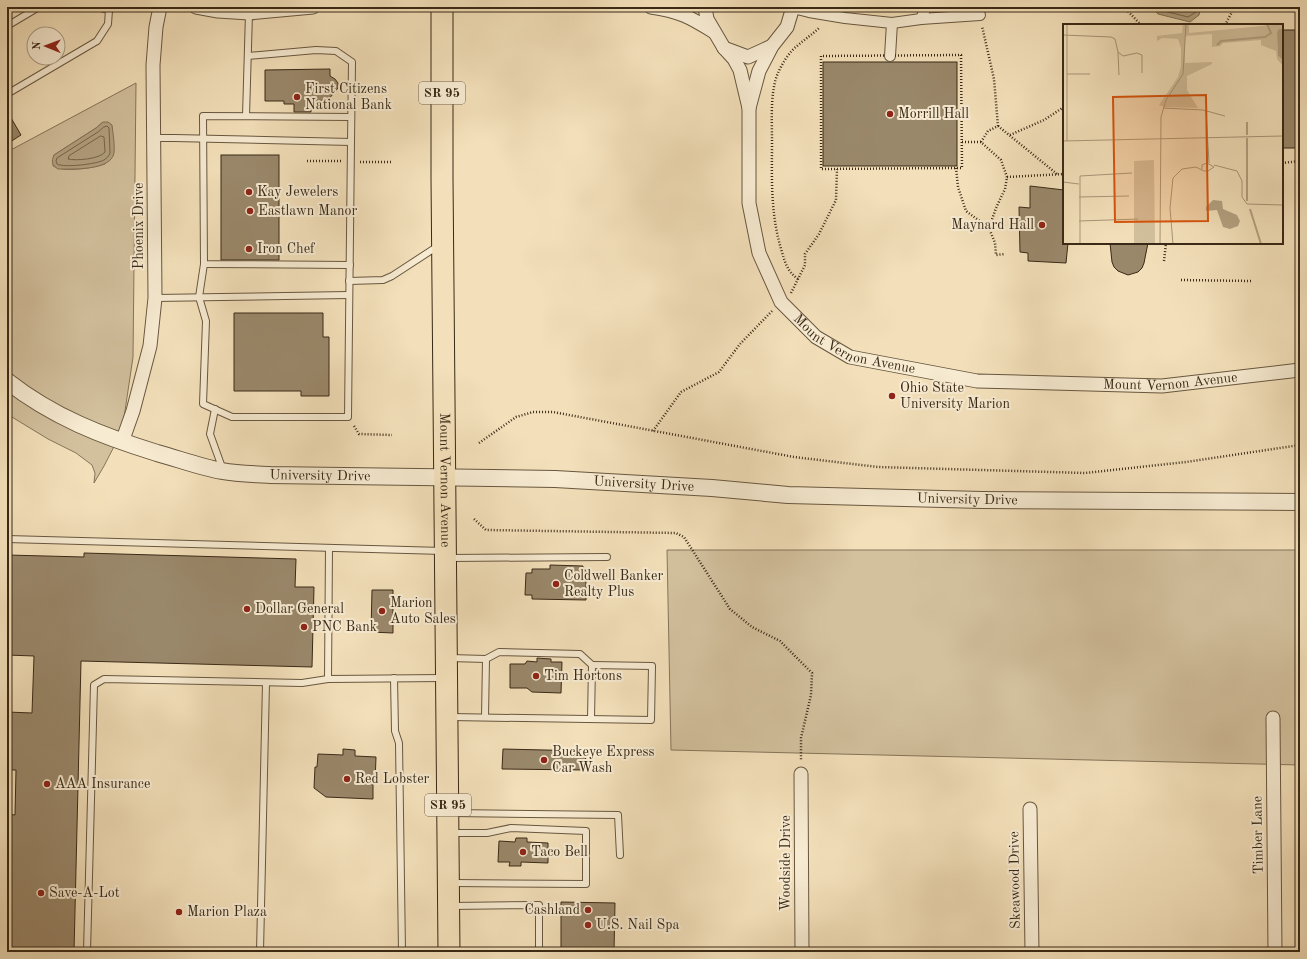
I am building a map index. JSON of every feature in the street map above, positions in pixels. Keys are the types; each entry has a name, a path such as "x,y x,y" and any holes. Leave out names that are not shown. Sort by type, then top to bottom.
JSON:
{"main road":[{"name":"Mount Vernon Avenue","path":"442,7 449,952"}],"street":[{"name":"Phoenix Drive","path":"122,442 150,346 154,298 153,65 156,27 160,7"},
{"path":"196,7 218,11 249,13 313,7"},
{"path":"651,7 666,9 685,15 716,33"},
{"name":"Mount Vernon Avenue","path":"704,7 707,19 724,48 734,59 740,70 749,108 749,203 759,253 781,302 816,337 850,357 977,381 1162,386 1300,370"},
{"path":"793,7 809,12 892,23 920,19 980,15"},
{"name":"Mount Vernon Avenue","path":"749,108 759,71 772,46 787,27 793,7"},
{"path":"920,19 926,7"},
{"path":"890,56 892,23"},
{"name":"Mount Vernon Avenue","path":"724,48 748,58 772,46"},
{"name":"University Drive","path":"7,381 49,409 90,430 122,442 200,466 224,471 270,475 555,478 712,488 788,495 982,500 1300,502"},
{"name":"Timber Lane","path":"1273,718 1276,952"},
{"name":"Woodside Drive","path":"801,774 802,952"},
{"name":"Skeawood Drive","path":"1030,808 1032,952"}],"lane":[{"path":"7,26 39,7"},
{"path":"7,94 97,40 108,24 112,8 97,7"},
{"path":"246,116 249,13"},
{"path":"248,56 316,50 336,51 352,62 348,417 232,417 203,404 206,321 200,297 204,264 203,116 351,117"},
{"path":"154,138 351,142"},
{"path":"349,281 383,280 392,276 443,243"},
{"path":"204,264 350,265"},
{"path":"154,298 349,295"},
{"path":"215,409 210,434 224,471"},
{"path":"7,539 329,548 446,555 607,557"},
{"path":"328,679 329,548"},
{"path":"87,952 94,685 104,679 302,683 328,679 394,678 486,659 499,652 580,654 592,665 652,666 651,720 447,716"},
{"path":"485,717 486,659"},
{"path":"591,719 592,665"},
{"path":"394,678 395,731 399,743 402,952"},
{"path":"260,952 266,683"},
{"path":"448,823 618,815 620,855"},
{"path":"448,823 487,833 511,828 586,830 586,884 449,882"},
{"path":"449,906 539,905 538,952"}],"path":[{"path":"1124,7 1140,24"},
{"path":"1226,24 1233,10 1237,7"},
{"path":"798,280 792,275 786,266 779,243 772,205 772,118 774,86 778,73 787,57 796,47 820,27 828,15"},
{"path":"980,15 994,79 998,126 1057,174"},
{"path":"961,55 962,168 822,169 821,56 890,56 961,55"},
{"path":"1010,135 1044,120 1063,108"},
{"path":"981,142 988,131 998,126"},
{"path":"962,142 981,142 1001,160 1007,177 1005,189 989,228"},
{"path":"1283,163 1300,161"},
{"path":"956,168 958,187 966,211 989,228 995,243 996,255 1005,254"},
{"path":"652,431 681,392 719,372 740,344 781,302 793,292 805,264 805,254 819,234 836,200 837,169"},
{"path":"1007,177 1063,174"},
{"path":"1164,262 1166,244"},
{"path":"1181,280 1252,281"},
{"path":"478,443 516,418 533,412 553,412 794,457 878,467 1085,473 1186,462 1300,445"},
{"path":"348,417 359,434 392,435"},
{"path":"474,520 486,530 676,534 684,537 730,609 752,627 780,641 812,673 811,695 801,738 801,774"}],"shaded area":[{"path":"136,83 133,357 122,431 94,483 95,473 92,465 76,453 48,439 7,414 7,152","holes":["103,122 105,164 94,167 71,169 53,166 54,155"]},
{"path":"667,550 1300,550 1300,765 671,750"}],"water":[{"path":"1152,7 1201,7 1199,15 1190,22 1158,14"},
{"path":"103,122 108,122 112,125 114,153 111,159 106,163 90,168 58,169 54,166 52,161 54,155"}],"building":[{"path":"1283,30 1300,30 1300,148 1283,148"},
{"name":"Morrill Hall","path":"823,62 957,62 957,166 823,166"},
{"name":"First Citizens National Bank","path":"330,69 330,76 338,83 338,88 328,100 311,101 311,112 294,112 294,104 284,104 284,101 265,101 265,70"},
{"path":"7,111 21,135 7,144"},
{"name":"Eastlawn Manor","path":"221,155 279,155 279,260 221,260"},
{"name":"Maynard Hall","path":"1030,186 1063,190 1063,244 1068,244 1066,263 1028,261 1028,253 1020,252 1019,207 1030,208"},
{"path":"1110,244 1148,244 1144,263 1138,272 1128,275 1118,271 1112,262"},
{"path":"234,313 323,313 323,337 329,337 329,396 301,396 301,391 234,391"},
{"path":"84,553 296,559 295,587 314,587 312,667 81,661 74,952 7,952 7,814 15,815 16,770 7,770 7,712 32,713 34,656 7,655 7,555 84,557"},
{"name":"Coldwell Banker Realty Plus","path":"550,565 583,566 583,570 586,570 586,600 532,599 532,595 525,595 526,573 532,573 532,569 550,569"},
{"name":"Marion Auto Sales","path":"372,590 393,590 393,633 371,632"},
{"name":"Tim Hortons","path":"537,658 551,659 551,662 562,662 561,693 532,692 527,688 510,688 510,664 525,664 527,661 537,662"},
{"name":"Red Lobster","path":"343,749 355,750 355,756 376,757 373,799 326,797 314,788 315,767 317,767 318,754 343,755"},
{"name":"Buckeye Express Car Wash","path":"503,749 586,751 585,770 502,769"},
{"name":"Taco Bell","path":"516,838 527,838 527,842 548,843 548,863 521,862 521,866 509,866 510,862 498,862 499,841 515,842"},
{"path":"561,902 615,903 614,952 561,952"}],"place":[{"name":"First Citizens National Bank","path":"297,97"},
{"name":"Morrill Hall","path":"890,114"},
{"name":"Kay Jewelers","path":"249,192"},
{"name":"Eastlawn Manor","path":"250,211"},
{"name":"Maynard Hall","path":"1042,225"},
{"name":"Iron Chef","path":"249,249"},
{"name":"Ohio State University Marion","path":"892,396"},
{"name":"Coldwell Banker Realty Plus","path":"556,584"},
{"name":"Dollar General","path":"247,609"},
{"name":"Marion Auto Sales","path":"382,611"},
{"name":"PNC Bank","path":"304,627"},
{"name":"Tim Hortons","path":"536,676"},
{"name":"Buckeye Express Car Wash","path":"544,760"},
{"name":"Red Lobster","path":"347,779"},
{"name":"AAA Insurance","path":"47,784"},
{"name":"Taco Bell","path":"523,852"},
{"name":"Save-A-Lot","path":"41,893"},
{"name":"Cashland","path":"588,910"},
{"name":"Marion Plaza","path":"179,912"},
{"name":"U.S. Nail Spa","path":"588,925"}]}
